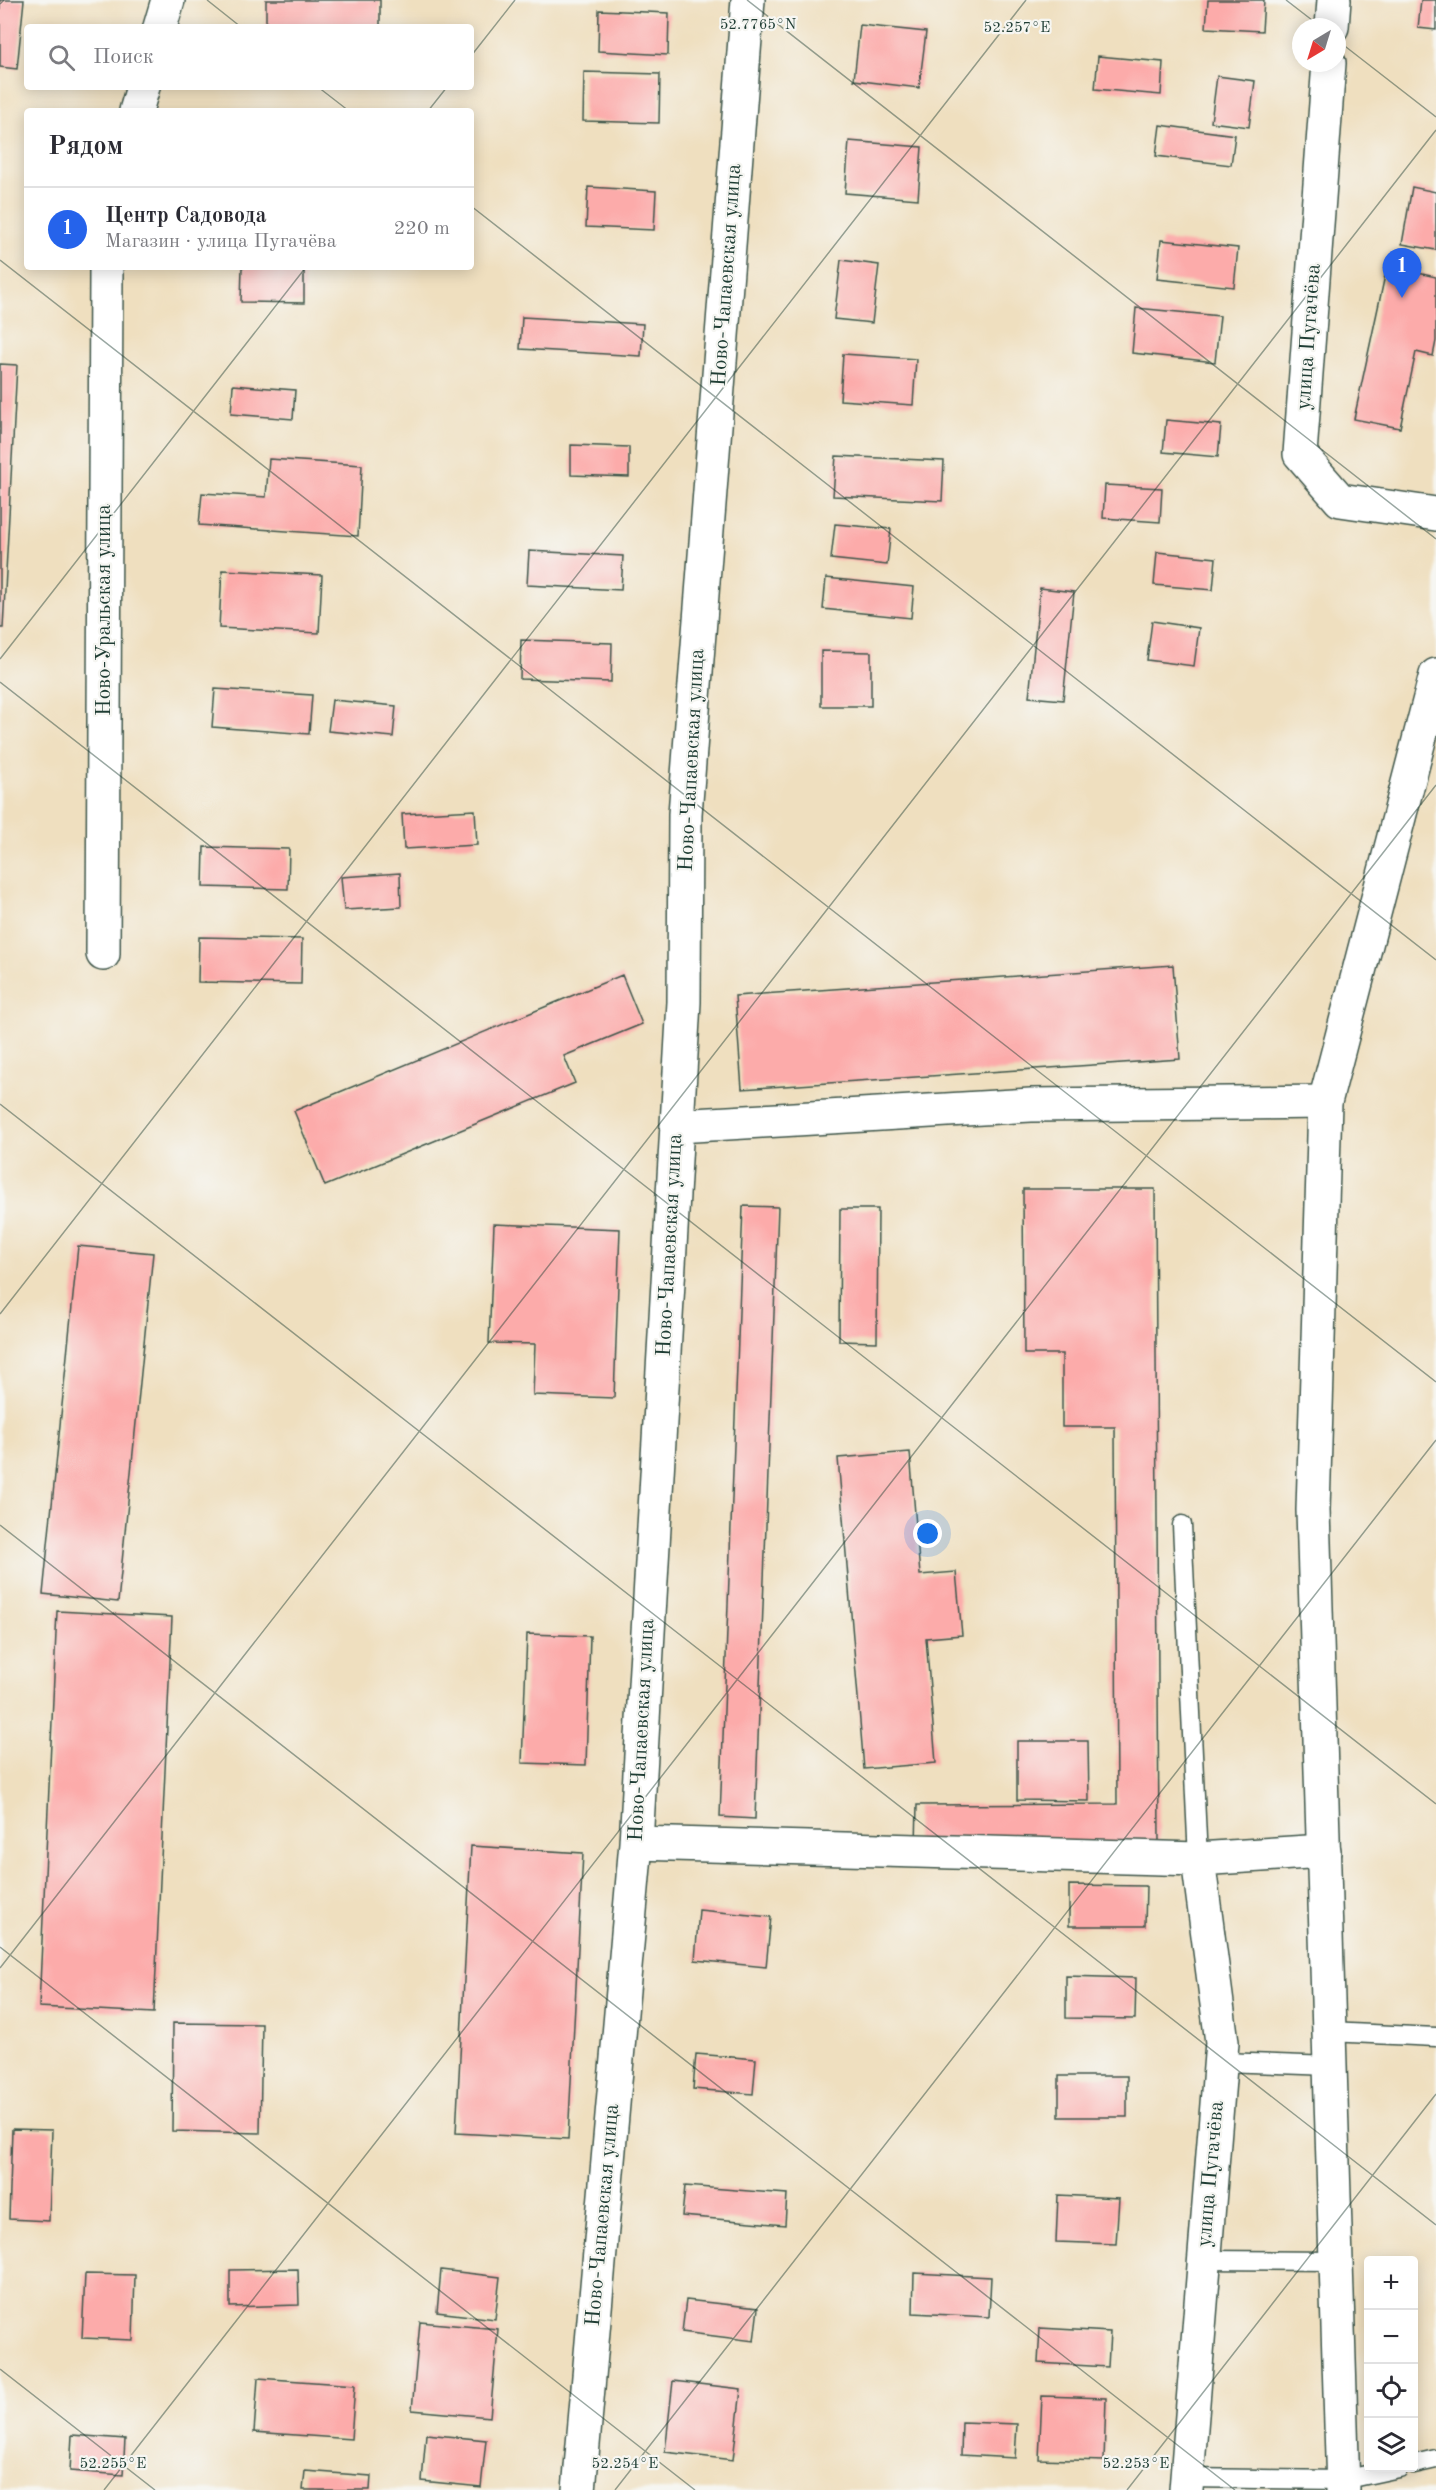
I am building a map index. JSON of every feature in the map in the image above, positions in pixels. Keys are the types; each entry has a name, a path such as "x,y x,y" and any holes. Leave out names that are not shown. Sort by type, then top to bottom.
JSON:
{"street":[{"path":"161,24 168,0"},
{"name":"Ново-Чапаевская улица","path":"579,2490 636,1843 684,1002 685,814 748,0"},
{"path":"1333,18 1334,0"},
{"name":"улица Пугачёва","path":"1328,72 1300,454 1340,500 1436,513"},
{"path":"137,108 142,90"},
{"name":"Ново-Уральская улица","path":"103,954 106,270"},
{"path":"1343,2485 1313,1510 1325,1101 1436,675"},
{"path":"676,1126 1031,1105 1325,1101"},
{"path":"636,1843 1198,1859 1324,1851"},
{"name":"улица Пугачёва","path":"1186,2484 1222,2042 1198,1859"}],"lane":[{"path":"1182,1525 1198,1859"},
{"path":"1329,2032 1436,2037"},
{"path":"1221,2062 1331,2066"},
{"path":"1204,2260 1336,2260"},
{"path":"1418,2463 1436,2459"},
{"path":"1186,2484 1343,2485 1386,2472"}],"building":[{"path":"0,0 24,0 17,69 0,67"},
{"path":"266,0 380,0 380,24 266,24"},
{"path":"1208,0 1264,0 1262,31 1206,28"},
{"path":"1421,0 1436,0 1436,30 1418,28"},
{"path":"599,10 669,13 668,55 598,51"},
{"path":"860,25 926,32 919,88 854,80"},
{"path":"1098,56 1163,62 1161,95 1095,89"},
{"path":"584,72 660,74 659,123 583,121"},
{"path":"1217,76 1255,81 1249,127 1211,122"},
{"path":"1160,125 1235,135 1231,165 1156,156"},
{"path":"849,141 922,147 918,199 845,193"},
{"path":"588,187 656,191 654,230 586,227"},
{"path":"1412,187 1436,192 1436,250 1402,244"},
{"path":"1161,240 1238,248 1234,287 1157,279"},
{"path":"841,260 879,265 872,323 834,319"},
{"path":"1387,266 1436,277 1436,341 1433,356 1416,352 1400,428 1354,419"},
{"path":"242,270 304,270 304,303 241,302"},
{"path":"1136,308 1220,316 1215,362 1132,353"},
{"path":"522,317 643,324 641,356 520,349"},
{"path":"843,354 916,359 913,405 840,400"},
{"path":"0,364 17,365 3,628 0,628"},
{"path":"233,385 295,390 293,419 231,414"},
{"path":"1166,420 1221,425 1218,457 1163,452"},
{"path":"571,445 629,447 629,477 571,475"},
{"path":"836,456 944,461 942,501 833,496"},
{"path":"269,459 362,465 358,536 199,525 202,493 266,497"},
{"path":"1105,485 1162,488 1160,522 1103,518"},
{"path":"835,524 891,529 887,565 831,559"},
{"path":"529,551 623,556 621,590 527,585"},
{"path":"1157,552 1216,558 1213,590 1154,585"},
{"path":"222,570 322,575 319,633 219,628"},
{"path":"826,578 914,587 911,618 823,609"},
{"path":"1040,588 1074,592 1063,700 1029,697"},
{"path":"1152,621 1199,628 1194,666 1147,660"},
{"path":"521,640 612,643 611,682 520,679"},
{"path":"821,651 871,652 871,706 821,706"},
{"path":"215,689 312,695 309,734 212,727"},
{"path":"332,700 396,706 393,737 328,731"},
{"path":"475,810 477,845 404,849 402,814"},
{"path":"204,847 289,849 288,889 203,887"},
{"path":"400,873 401,907 344,910 341,877"},
{"path":"199,937 302,939 301,984 198,982"},
{"path":"1173,965 1180,1059 742,1089 735,996"},
{"path":"622,975 642,1024 564,1056 575,1083 325,1186 294,1111"},
{"path":"1023,1189 1155,1189 1159,1844 916,1845 917,1805 1117,1804 1115,1427 1062,1427 1062,1354 1024,1354"},
{"path":"743,1206 778,1207 755,1819 720,1817"},
{"path":"840,1209 878,1209 877,1342 839,1341"},
{"path":"494,1224 620,1229 614,1398 533,1395 535,1344 489,1343"},
{"path":"78,1246 153,1253 118,1602 43,1594"},
{"path":"910,1452 920,1575 956,1572 962,1635 926,1638 936,1763 864,1769 838,1458"},
{"path":"57,1611 172,1617 154,2013 39,2007"},
{"path":"527,1634 590,1636 586,1765 522,1763"},
{"path":"1017,1741 1088,1741 1089,1801 1017,1800"},
{"path":"471,1846 583,1853 568,2139 456,2133"},
{"path":"1069,1885 1146,1886 1145,1926 1069,1926"},
{"path":"699,1910 771,1917 766,1967 695,1960"},
{"path":"1066,1976 1136,1978 1135,2019 1066,2018"},
{"path":"173,2023 262,2024 260,2133 172,2131"},
{"path":"696,2054 756,2059 753,2094 693,2089"},
{"path":"1059,2076 1127,2076 1127,2117 1059,2117"},
{"path":"12,2129 52,2130 49,2221 9,2219"},
{"path":"685,2186 787,2194 785,2225 682,2216"},
{"path":"1058,2195 1119,2198 1116,2244 1056,2242"},
{"path":"298,2269 299,2305 230,2307 230,2270"},
{"path":"441,2270 500,2277 495,2319 437,2312"},
{"path":"914,2273 991,2277 989,2317 913,2313"},
{"path":"85,2274 135,2275 133,2340 82,2338"},
{"path":"686,2300 758,2308 754,2341 682,2332"},
{"path":"420,2322 498,2329 490,2417 412,2410"},
{"path":"1040,2328 1110,2332 1108,2367 1038,2363"},
{"path":"258,2378 355,2385 351,2439 254,2432"},
{"path":"673,2381 741,2389 733,2460 665,2452"},
{"path":"1042,2396 1106,2398 1104,2461 1039,2459"},
{"path":"962,2422 1017,2424 1015,2458 961,2455"},
{"path":"426,2434 486,2440 481,2487 422,2481"},
{"path":"72,2435 125,2439 123,2475 70,2471"},
{"path":"305,2471 371,2476 370,2490 303,2490"}],"place":[{"name":"Центр Садовода","path":"1402,298"}]}
